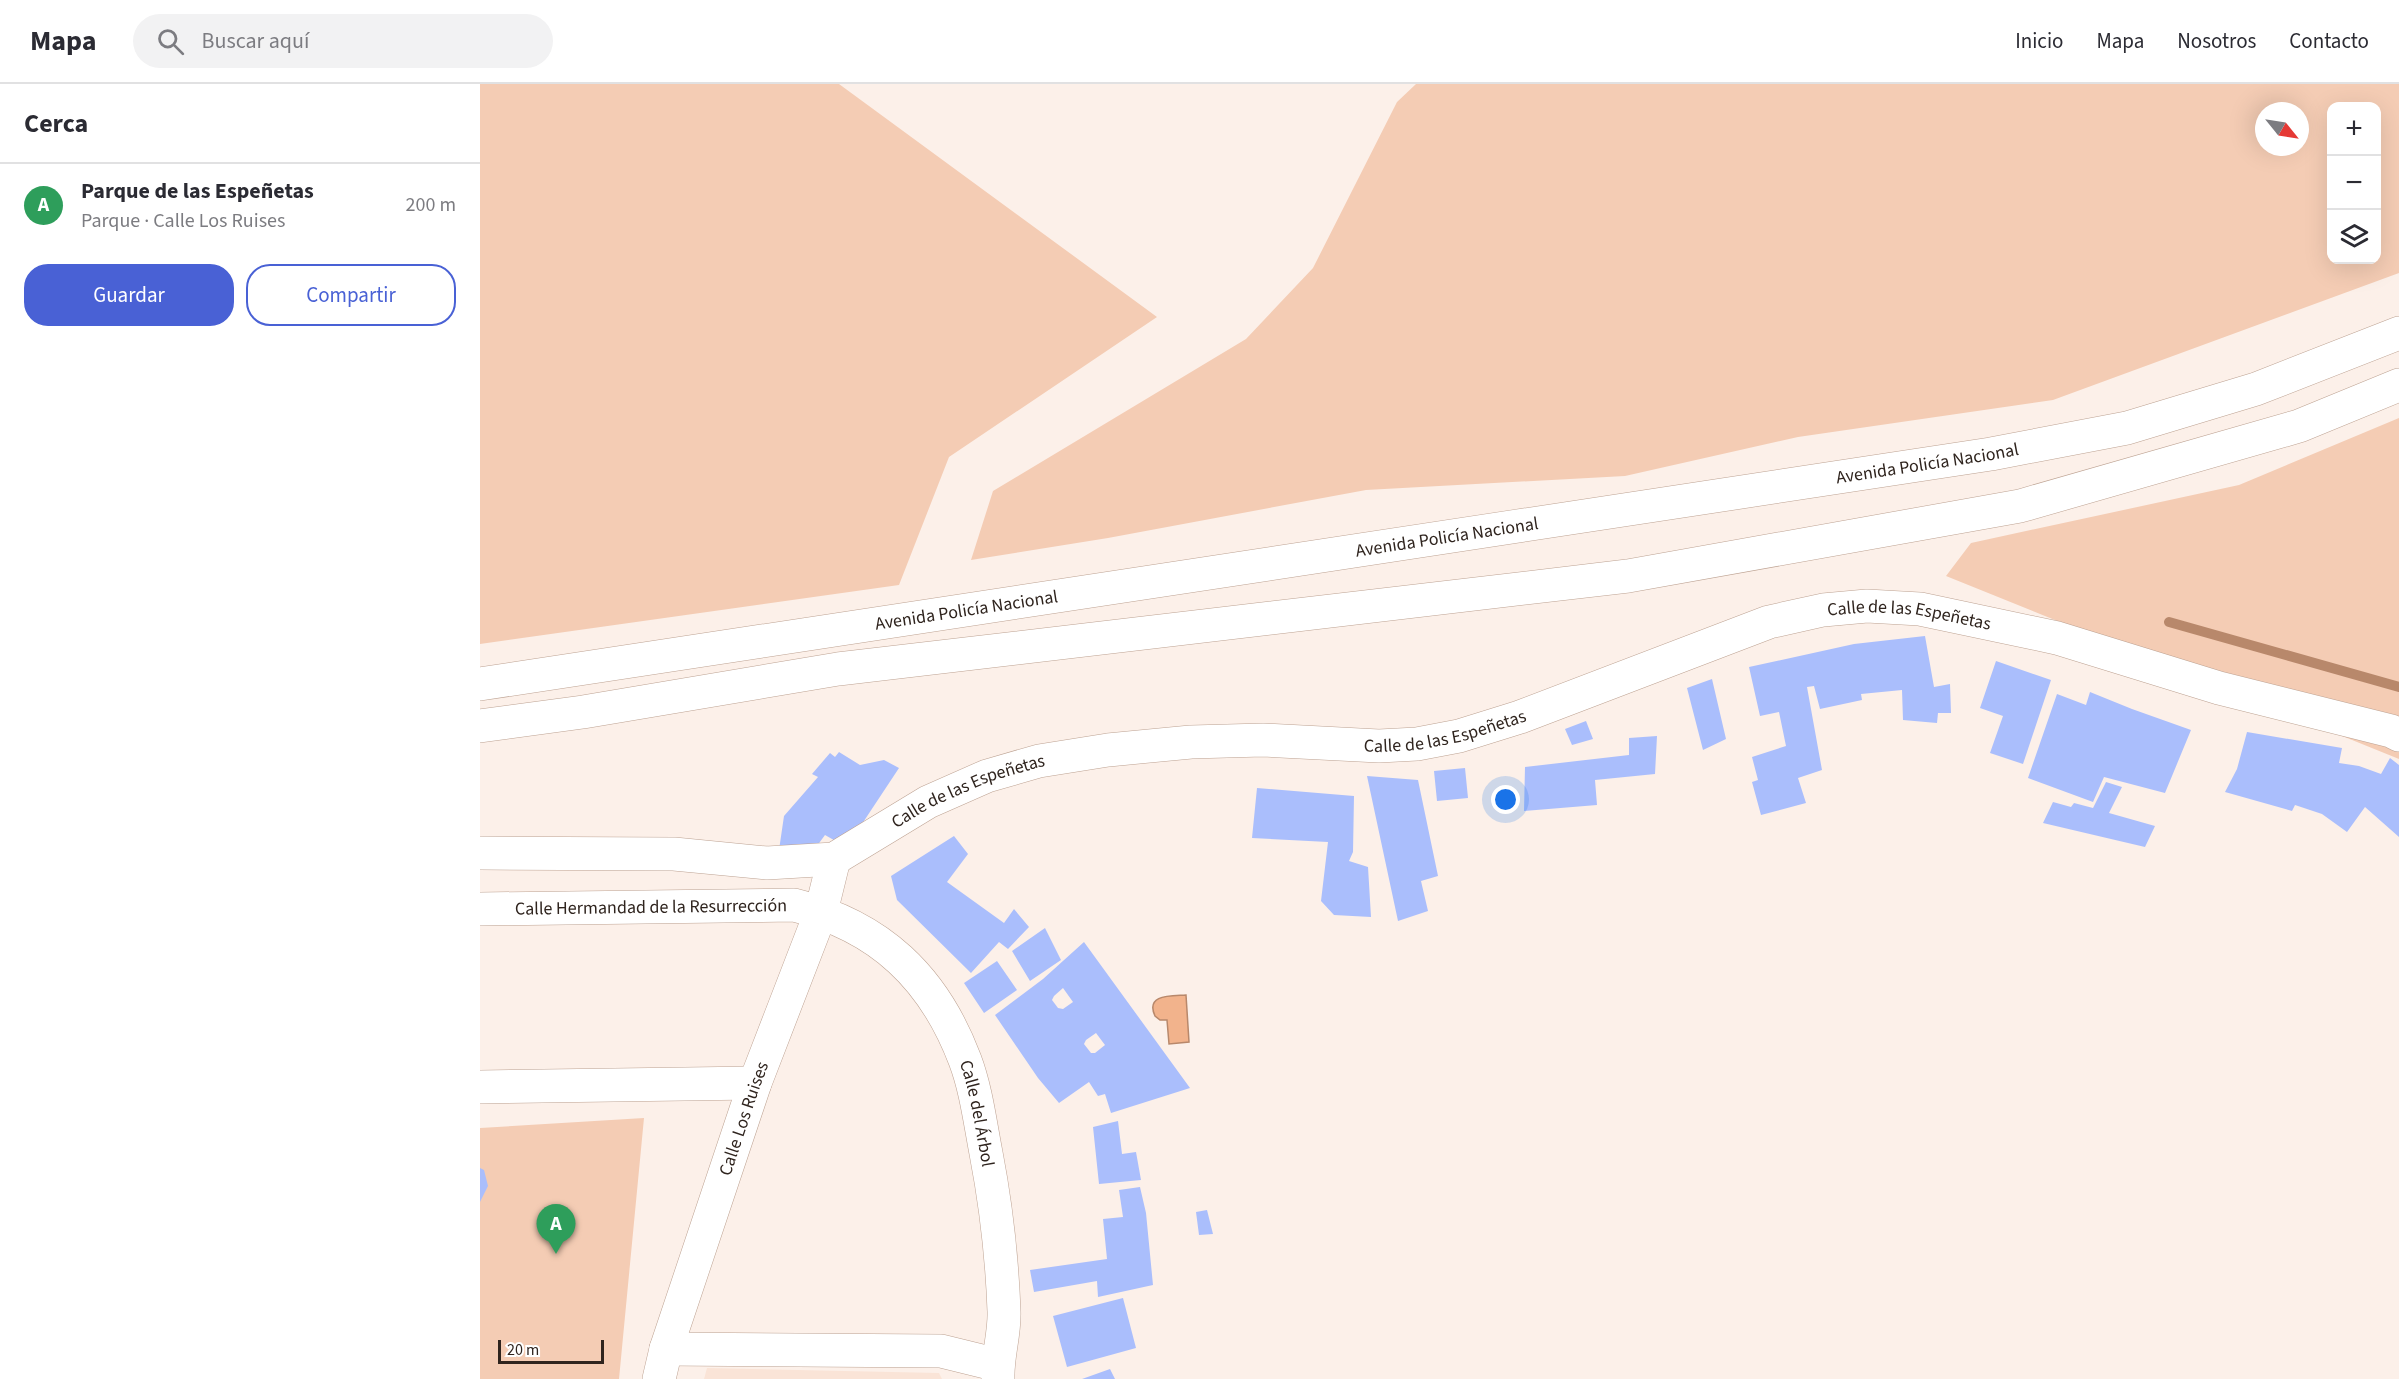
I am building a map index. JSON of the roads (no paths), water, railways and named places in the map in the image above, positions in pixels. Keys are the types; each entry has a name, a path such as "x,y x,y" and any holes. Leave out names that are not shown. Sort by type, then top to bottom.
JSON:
{"street":[{"name":"Avenida Policía Nacional","path":"480,684 1991,454 2127,428 2256,389 2399,333"},
{"path":"480,726 583,712 838,669 1629,576 2020,507 2299,426 2399,385"},
{"name":"Calle de las Espeñetas","path":"834,860 927,802 987,776 1039,761 1108,750 1191,742 1263,740 1379,746 1428,742 1459,736 1520,717 1768,622 1823,610 1867,606 1920,609 2056,638 2218,688 2391,731 2399,735"},
{"path":"480,853 674,854 758,862 834,860"},
{"name":"Calle Los Ruises","path":"663,1364 755,1083 821,912 834,860"},
{"name":"Calle Hermandad de la Resurrección","path":"480,909 794,905 821,912"},
{"name":"Calle del Árbol","path":"821,912 866,932 885,945 923,982 948,1023 965,1061 979,1112 998,1220 1004,1314 998,1372"},
{"path":"480,1087 755,1083"},
{"path":"663,1364 942,1351 998,1372"}],"waterway":[{"path":"2169,622 2399,687"}],"place":[{"name":"Parque de las Espeñetas","path":"556,1254"}]}
